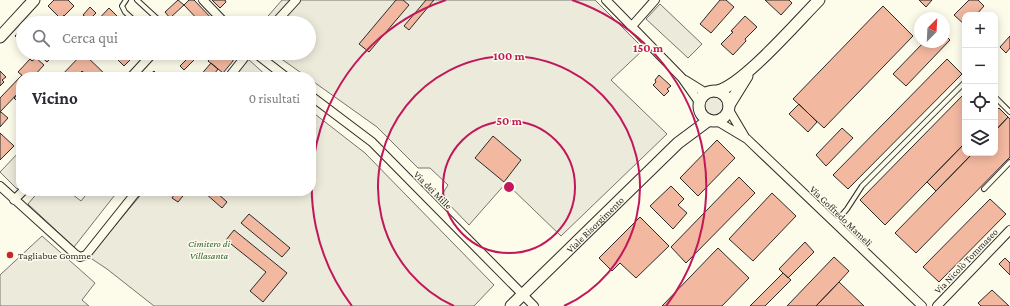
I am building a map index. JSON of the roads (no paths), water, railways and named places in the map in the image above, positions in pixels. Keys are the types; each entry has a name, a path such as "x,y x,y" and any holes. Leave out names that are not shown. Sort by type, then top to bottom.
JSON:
{"street":[{"path":"19,16 34,0"},
{"path":"203,0 218,16"},
{"path":"281,16 296,0"},
{"path":"606,0 682,78 699,106 703,116 713,121 724,118 736,92 753,67"},
{"path":"632,26 655,0"},
{"path":"699,106 702,96 723,90 753,67 819,0"},
{"path":"0,37 16,20"},
{"path":"137,72 148,60"},
{"path":"233,72 242,60"},
{"path":"264,60 280,72"},
{"path":"682,78 712,92 725,96 729,108"},
{"name":"Via dei Mille","path":"316,100 372,142 534,306"},
{"name":"Viale Risorgimento","path":"511,306 678,143 693,123 699,106"},
{"name":"Via Goffredo Mameli","path":"729,108 747,139 922,306"},
{"name":"Via Goffredo Mameli","path":"713,121 747,139"},
{"name":"Viale Risorgimento","path":"678,143 713,121"},
{"path":"0,186 80,257 86,255 133,196"},
{"path":"14,200 18,196"},
{"name":"Via Nicolò Tommaseo","path":"937,306 1010,230"}],"lane":[{"path":"126,0 122,6 129,16"},
{"path":"137,0 154,16"},
{"path":"835,224 862,186 963,84"},
{"path":"998,100 1010,112"},
{"path":"984,189 1010,162"}],"place":[{"name":"Tagliabue Gomme","path":"10,255"}],"park label":[{"name":"Cimitero di Villasanta","path":"209,248"}]}
